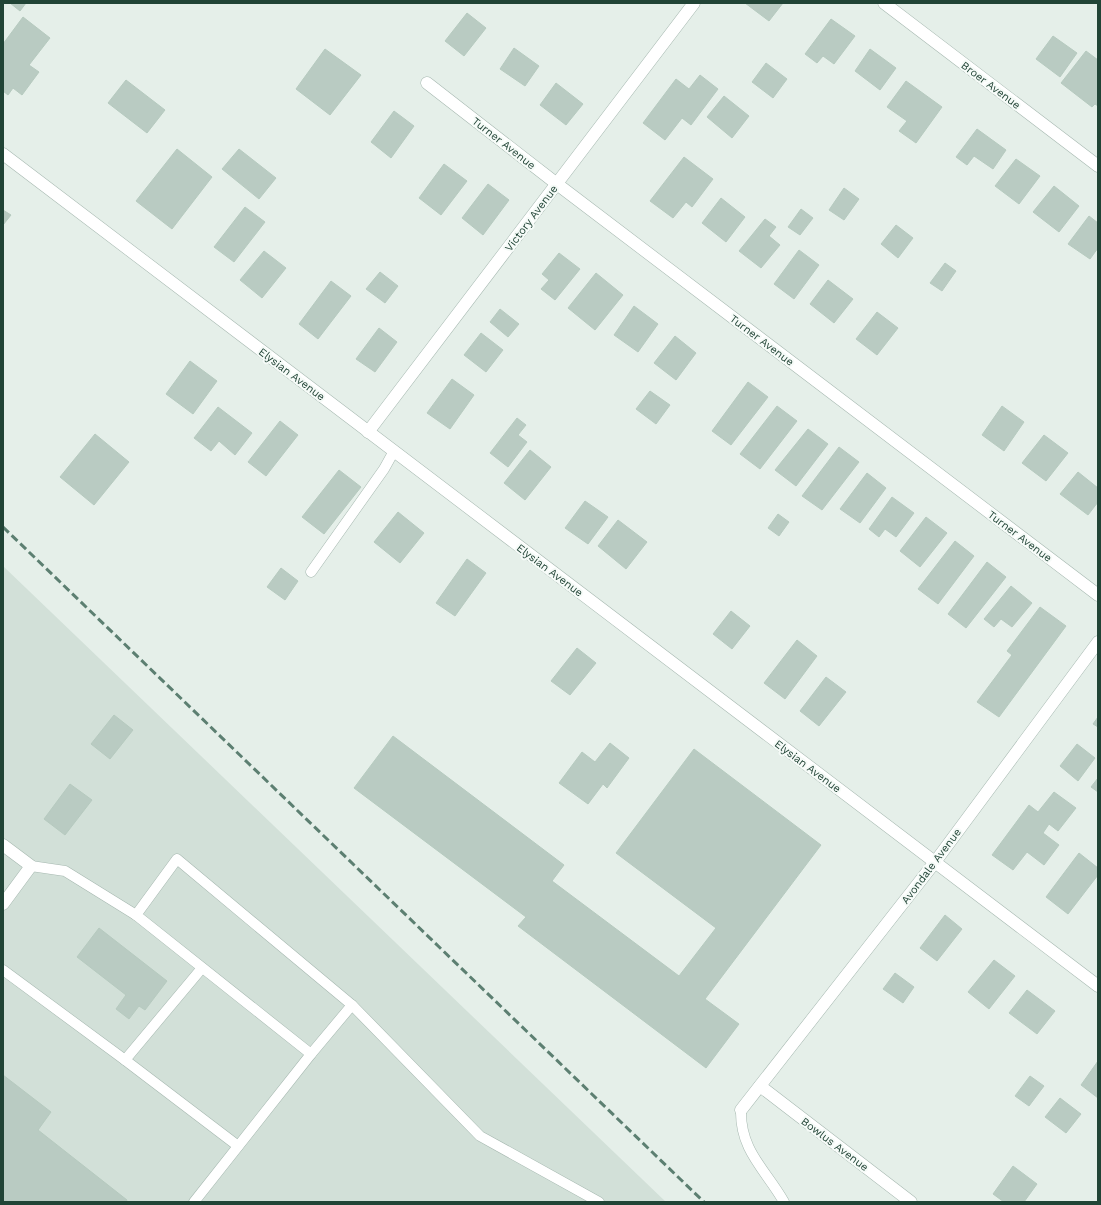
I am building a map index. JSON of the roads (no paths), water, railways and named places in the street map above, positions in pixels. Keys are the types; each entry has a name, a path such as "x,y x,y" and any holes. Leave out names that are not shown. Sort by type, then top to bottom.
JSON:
{"street":[{"name":"Victory Avenue","path":"368,432 694,3"},
{"name":"Broer Avenue","path":"884,3 1098,166"},
{"name":"Turner Avenue","path":"427,83 557,184 1098,595"},
{"name":"Elysian Avenue","path":"3,154 1098,986"},
{"name":"Avondale Avenue","path":"741,1110 935,862 1098,642"},
{"path":"3,845 31,866 3,904"},
{"name":"Bowlus Avenue","path":"760,1086 911,1202"}],"lane":[{"path":"311,572 384,469 394,452"},
{"path":"136,915 177,859 352,1005 480,1136 599,1202"},
{"path":"31,866 65,871 136,915 311,1054"},
{"path":"125,1060 202,968"},
{"path":"3,970 238,1146"},
{"path":"194,1202 311,1054 352,1005"},
{"path":"741,1110 742,1130 750,1151 784,1202"}],"railway":[{"path":"3,527 704,1202"}]}
